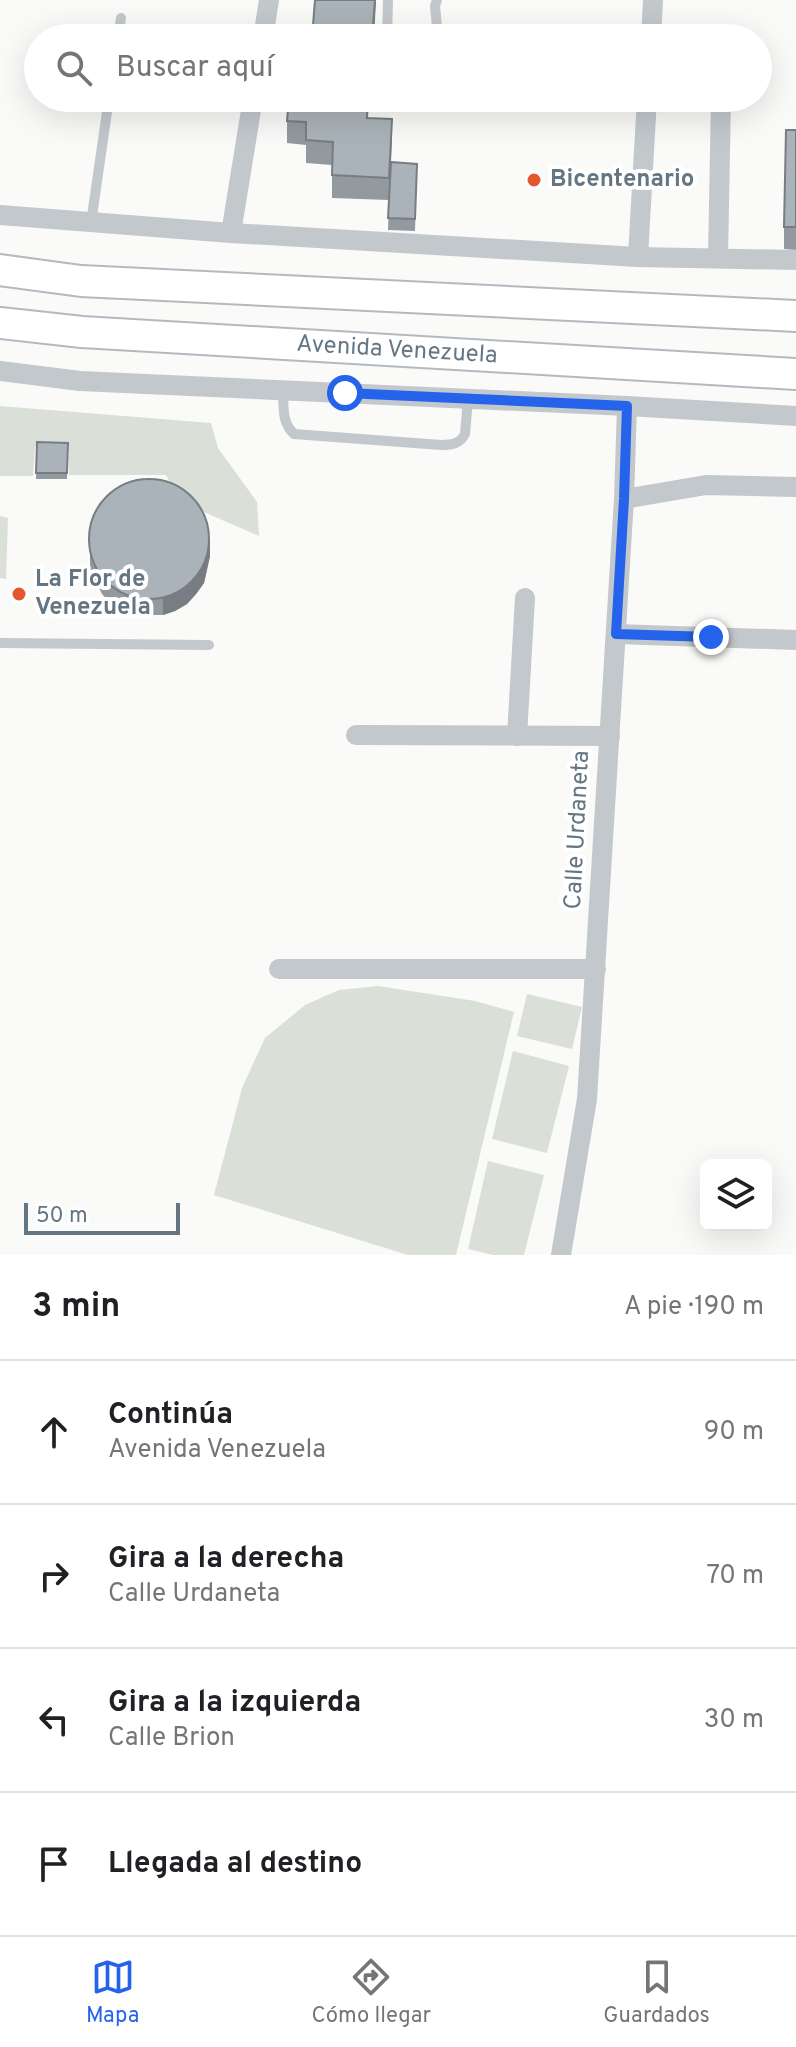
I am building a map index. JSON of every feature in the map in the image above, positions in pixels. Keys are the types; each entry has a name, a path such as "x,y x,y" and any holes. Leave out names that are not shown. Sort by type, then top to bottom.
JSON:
{"street":[{"path":"265,24 269,0"},
{"path":"652,24 653,0"},
{"path":"231,233 251,112"},
{"path":"638,257 646,112"},
{"path":"718,258 721,112"},
{"path":"0,215 231,233 638,257 796,260"},
{"path":"0,270 81,281 796,316"},
{"name":"Avenida Venezuela","path":"0,323 82,332 796,374"},
{"name":"Avenida Venezuela","path":"0,371 80,381 796,416"},
{"name":"Calle Urdaneta","path":"561,1255 587,1099 627,406"},
{"path":"624,499 706,485 796,487"},
{"path":"517,736 525,598"},
{"path":"616,634 796,640"},
{"path":"356,735 610,736"},
{"path":"279,969 596,969"}],"lane":[{"path":"387,24 388,0"},
{"path":"437,0 437,24"},
{"path":"120,24 121,18"},
{"path":"91,223 107,112"},
{"path":"283,390 285,421 294,434 441,445 450,445 465,434 468,399"},
{"path":"0,643 209,645"}],"shaded area":[{"path":"0,406 211,423 218,448 257,502 259,536 190,506 177,496 166,475 69,475 69,446 35,446 33,476 0,476"},
{"path":"0,516 8,518 6,579 0,578"},
{"path":"378,986 475,1001 514,1012 456,1255 408,1255 214,1195 242,1088 265,1038 305,1005 339,990"},
{"path":"527,994 582,1007 572,1049 517,1036"},
{"path":"513,1051 569,1066 547,1153 492,1139"},
{"path":"488,1161 544,1175 524,1255 493,1255 468,1249"}],"building":[{"path":"315,0 375,0 373,24 313,24"},
{"path":"288,112 367,112 367,118 392,119 389,178 332,175 333,142 306,140 306,122 287,121"},
{"path":"786,130 796,130 796,227 784,227"},
{"path":"391,162 417,164 415,219 388,218"},
{"path":"37,442 68,443 67,473 36,473"},
{"path":"149,479 172,484 191,497 204,516 209,539 204,562 191,581 172,594 149,599 126,594 107,581 94,562 89,539 94,516 107,497 126,484"}],"place":[{"name":"Bicentenario","path":"534,180"},
{"name":"La Flor de Venezuela","path":"19,594"}],"route":[{"path":"345,393 627,406 616,634 711,637"}]}
